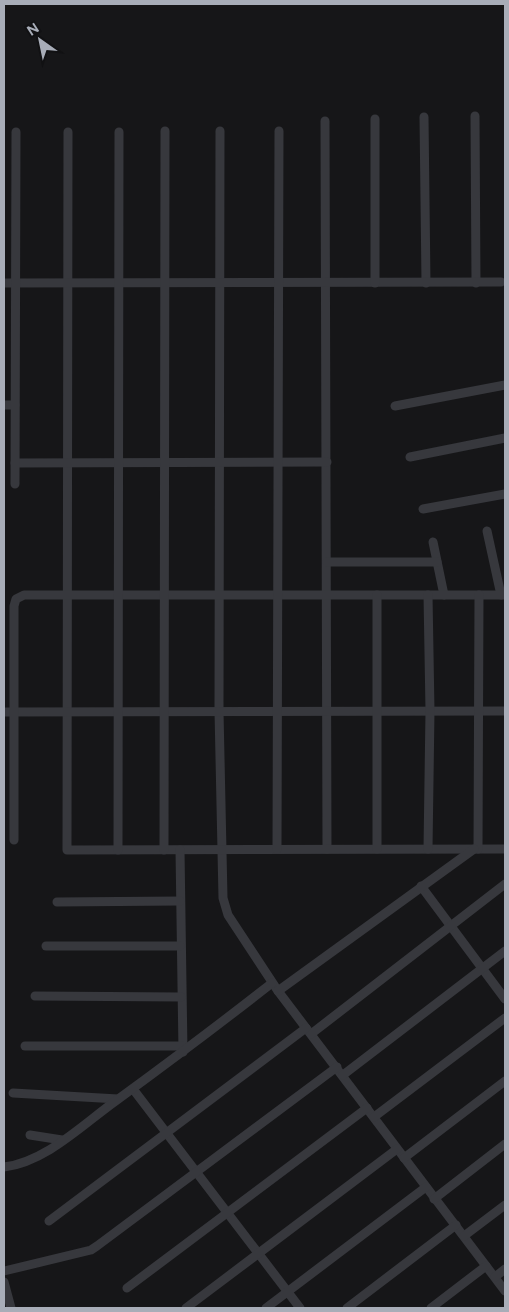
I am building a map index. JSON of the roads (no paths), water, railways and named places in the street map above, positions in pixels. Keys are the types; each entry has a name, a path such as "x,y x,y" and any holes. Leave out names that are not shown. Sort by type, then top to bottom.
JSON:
{"street":[{"path":"475,116 476,283"},
{"path":"424,118 426,283"},
{"path":"375,119 375,283"},
{"path":"325,121 324,282 328,462 326,849"},
{"path":"164,850 165,131"},
{"path":"220,131 219,711 223,898 228,915 272,983 505,1291"},
{"path":"277,849 279,131"},
{"path":"15,484 16,132"},
{"path":"68,132 67,850 505,849"},
{"path":"118,850 119,132"},
{"path":"4,283 501,282"},
{"path":"395,406 505,385"},
{"path":"4,405 16,405"},
{"path":"410,457 505,438"},
{"path":"15,463 328,462"},
{"path":"423,509 505,494"},
{"path":"14,840 14,606 16,599 24,596 503,595 488,531"},
{"path":"433,542 444,595"},
{"path":"327,562 437,562"},
{"path":"377,595 377,849"},
{"path":"428,595 430,711 428,849"},
{"path":"476,849 479,595"},
{"path":"4,712 505,711"},
{"path":"278,991 421,886 476,849"},
{"path":"180,850 183,1049"},
{"path":"49,1220 309,1031 505,884"},
{"path":"421,886 505,999"},
{"path":"58,902 180,901"},
{"path":"46,946 180,946"},
{"path":"343,1075 505,951"},
{"path":"4,1167 31,1161 62,1140 133,1089 272,983"},
{"path":"35,996 181,998"},
{"path":"374,1117 505,1018"},
{"path":"24,1046 183,1049"},
{"path":"4,1271 91,1250 337,1067"},
{"path":"404,1158 505,1081"},
{"path":"133,1089 300,1308"},
{"path":"12,1093 118,1099"},
{"path":"128,1288 367,1108"},
{"path":"30,1135 62,1140"},
{"path":"434,1199 505,1144"},
{"path":"186,1308 397,1149"},
{"path":"266,1308 426,1187"},
{"path":"464,1236 505,1205"},
{"path":"347,1308 456,1226"},
{"path":"430,1308 486,1266"},
{"path":"495,1277 505,1269"},
{"path":"4,1282 11,1308"}]}
